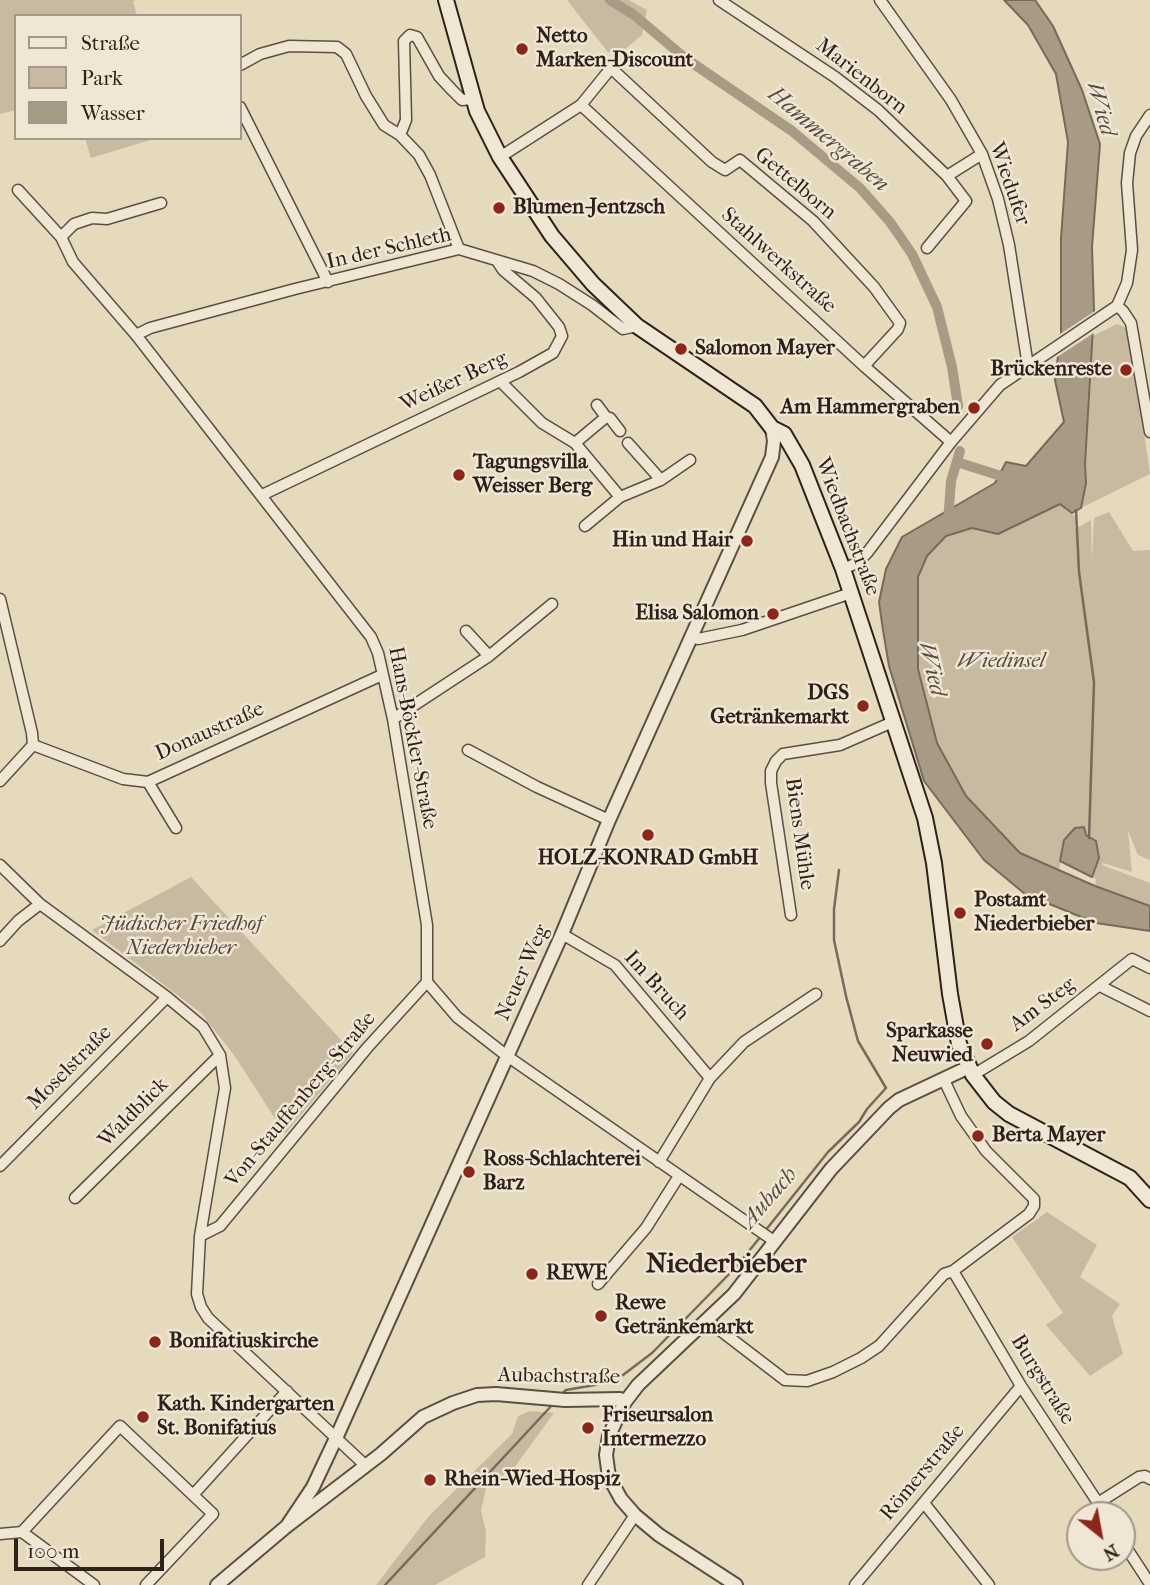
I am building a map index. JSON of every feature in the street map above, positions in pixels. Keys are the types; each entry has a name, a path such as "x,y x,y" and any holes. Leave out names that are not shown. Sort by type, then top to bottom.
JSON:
{"main road":[{"name":"Wiedbachstraße","path":"446,0 477,111 500,157 552,236 593,284 637,326 755,406 772,428 784,434 802,464 843,569 895,720 925,818 934,863 959,1044 971,1071 994,1102 1009,1114 1130,1178 1150,1200"}],"street":[{"name":"Marienborn","path":"719,0 835,77 878,110 947,176 966,201 927,248"},
{"name":"Wiedufer","path":"880,0 951,100 982,154 998,199 1009,244 1028,366"},
{"path":"400,135 406,120 404,41 410,35 417,37 439,76 452,90 462,100 473,99"},
{"path":"242,64 260,54 289,46 337,47 346,54 366,96 384,125 400,135 419,155 460,249"},
{"name":"Gettelborn","path":"581,105 611,68 712,162 725,170 740,160 813,221 874,286 900,323 898,329 864,366"},
{"path":"500,157 581,105"},
{"name":"Stahlwerkstraße","path":"581,105 951,443"},
{"path":"242,111 328,282"},
{"path":"843,569 857,563 867,553 951,443 1000,385 1116,306 1127,283 1132,250 1127,183 1130,153 1136,136 1150,115"},
{"path":"947,176 982,154"},
{"name":"Hans-Böckler-Straße","path":"18,190 61,237 74,262 136,335 371,637 378,653 393,719 427,925 427,982"},
{"path":"61,237 83,221 93,218 107,219 161,203"},
{"name":"In der Schleth","path":"136,335 150,328 460,249 533,271 592,305 623,330 637,326"},
{"name":"Weißer Berg","path":"262,495 448,407 553,353 562,336 554,320 536,298 503,270 497,261"},
{"path":"1116,306 1132,323 1145,370 1150,432"},
{"path":"500,381 542,423 575,443 620,497"},
{"path":"597,405 620,431"},
{"path":"575,443 606,417"},
{"name":"Neuer Weg","path":"287,1526 313,1487 337,1436 562,934 609,820 772,457 772,428"},
{"path":"628,443 661,480"},
{"path":"585,526 620,497 661,480 690,460"},
{"path":"692,637 698,639 742,629 851,593"},
{"path":"0,599 33,745 0,781"},
{"path":"393,719 489,656 552,604"},
{"path":"467,631 489,656"},
{"name":"Donaustraße","path":"33,745 123,779 148,782 382,675"},
{"name":"Biens Mühle","path":"791,915 771,771 776,761 783,754 840,745 895,720"},
{"path":"468,750 537,787 609,820"},
{"path":"148,782 176,828"},
{"path":"0,865 40,904 204,1027 220,1055 226,1088 201,1236 197,1294 201,1307 208,1318 366,1466"},
{"path":"0,941 18,921 40,904"},
{"name":"Im Bruch","path":"562,934 615,965 710,1078"},
{"name":"Am Steg","path":"971,1071 1029,1041 1132,959 1150,968"},
{"path":"427,982 457,1017 507,1056 771,1238"},
{"name":"Von-Stauffenberg-Straße","path":"201,1236 220,1226 367,1048 427,982"},
{"path":"1100,986 1150,1011"},
{"path":"660,1162 710,1078 744,1042 816,995"},
{"name":"Moselstraße","path":"0,1166 167,997"},
{"name":"Waldblick","path":"75,1198 220,1055"},
{"name":"Aubachstraße","path":"217,1585 423,1417 453,1403 477,1395 496,1394 565,1400 620,1399 625,1402 652,1372 734,1294 771,1238 888,1108 899,1100 971,1071"},
{"path":"708,1321 785,1380 807,1381 861,1358 878,1346 949,1273 1029,1214 1034,1206 1034,1199 986,1151 961,1116 944,1080"},
{"path":"598,1284 646,1228 679,1176"},
{"name":"Burgstraße","path":"949,1273 1097,1501"},
{"name":"Römerstraße","path":"855,1585 1021,1386"},
{"path":"193,1495 288,1391"},
{"path":"625,1402 609,1436 606,1455 609,1477 621,1499 635,1515 686,1554 736,1585"},
{"path":"22,1532 120,1426 213,1514 146,1585"},
{"path":"1101,1501 1139,1477 1150,1479"},
{"path":"924,1503 989,1585"},
{"path":"588,1585 635,1515"},
{"path":"0,1534 22,1532 94,1585"},
{"path":"1136,1562 1150,1584"}],"green space":[{"path":"0,0 137,0 133,1 136,14 14,14 14,110 0,114"},
{"path":"567,0 629,0 647,10 642,35 617,56 607,51"},
{"path":"86,140 150,140 91,158"},
{"path":"1117,324 1129,329 1150,474 1081,508 1086,483 1093,336"},
{"name":"Wiedinsel","path":"1060,504 1075,516 1075,529 1091,520 1092,560 1094,518 1109,512 1133,551 1150,550 1150,860 1138,855 1128,831 1132,872 1103,863 1102,865 1150,883 1150,906 1095,886 1096,879 1061,861 1059,870 1020,853 966,796 937,743 918,669 918,577 927,557 947,536 972,528 998,534"},
{"name":"Jüdischer Friedhof Niederbieber","path":"191,877 353,1053 285,1134 234,1055 201,1013 92,930"},
{"path":"1047,1212 1097,1245 1080,1277 1120,1304 1112,1316 1123,1354 1090,1376 1046,1325 1063,1313 1012,1237"},
{"path":"530,1411 554,1413 514,1468 487,1485 481,1510 486,1531 485,1557 435,1585 376,1585 429,1516 512,1434 518,1416"}],"water":[{"path":"1004,0 1035,0 1053,26 1082,90 1100,144 1092,247 1094,310 1086,483 1081,508 1072,513 1060,504 998,534 972,528 946,536 927,556 918,577 918,669 937,743 966,796 1020,853 1095,886 1150,906 1150,931 1096,923 1025,894 984,860 924,781 889,666 883,630 879,602 886,569 902,537 995,483 1006,462 1026,466 1064,422 1055,380 1061,333 1061,238 1068,142 1056,74 1028,25"},
{"path":"1084,827 1086,835 1096,841 1099,858 1092,877 1060,861 1064,840 1075,828"}],"pier":[{"path":"1098,309 1097,331 1054,359 1057,336"}],"waterway":[{"name":"Hammergraben","path":"610,0 634,15 685,58 792,131 860,188 890,222 912,254 937,307 952,367 958,406"},
{"name":"Hammergraben","path":"948,522 951,481 960,451"},
{"path":"957,462 1010,479"},
{"name":"Wied","path":"1076,510 1079,572 1094,682 1089,838"},
{"name":"Aubach","path":"765,1231 828,1152 859,1122 886,1088 858,1041 846,996 834,940 834,909 839,870"},
{"name":"Aubach","path":"561,1395 566,1390 595,1385 623,1375 652,1353 737,1266 761,1236"},
{"name":"Aubach","path":"385,1585 554,1403"}],"place":[{"name":"Netto Marken-Discount","path":"522,49"},
{"name":"Blumen-Jentzsch","path":"499,208"},
{"name":"Salomon Mayer","path":"681,349"},
{"name":"Brückenreste","path":"1126,370"},
{"name":"Am Hammergraben","path":"974,408"},
{"name":"Tagungsvilla Weisser Berg","path":"459,475"},
{"name":"Hin und Hair","path":"747,541"},
{"name":"Elisa Salomon","path":"773,614"},
{"name":"DGS Getränkemarkt","path":"863,706"},
{"name":"HOLZ-KONRAD GmbH","path":"648,835"},
{"name":"Postamt Niederbieber","path":"960,913"},
{"name":"Sparkasse Neuwied","path":"987,1044"},
{"name":"Berta Mayer","path":"978,1136"},
{"name":"Ross-Schlachterei Barz","path":"469,1172"},
{"name":"REWE","path":"532,1274"},
{"name":"Rewe Getränkemarkt","path":"601,1316"},
{"name":"Bonifatiuskirche","path":"155,1342"},
{"name":"Kath. Kindergarten St. Bonifatius","path":"143,1417"},
{"name":"Friseursalon Intermezzo","path":"588,1428"},
{"name":"Rhein-Wied-Hospiz","path":"430,1480"}],"district":[{"name":"Niederbieber","path":"726,1265"}]}
